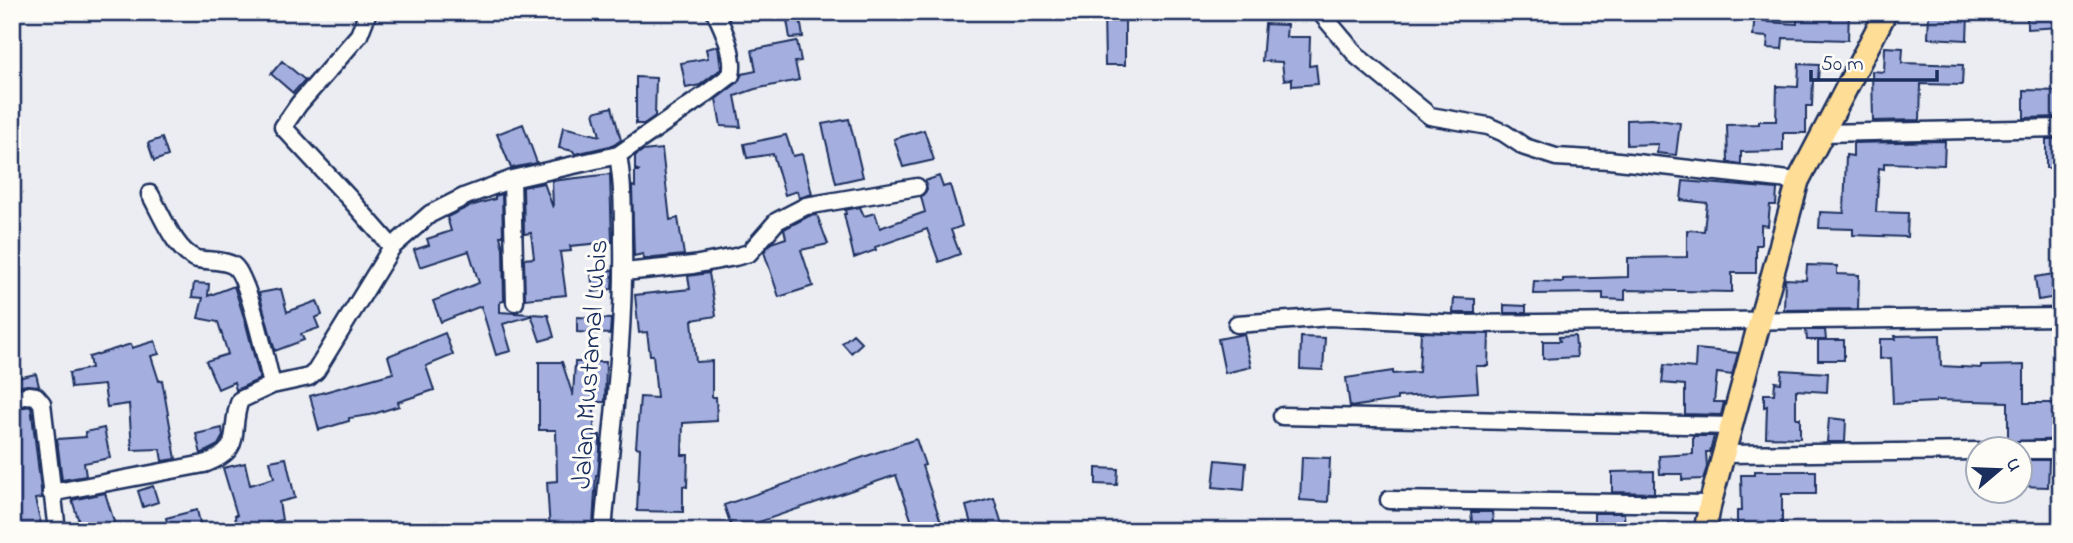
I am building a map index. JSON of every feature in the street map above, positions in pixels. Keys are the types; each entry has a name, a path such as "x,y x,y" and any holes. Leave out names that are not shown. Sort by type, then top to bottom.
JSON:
{"main road":[{"path":"1705,531 1710,504 1798,181 1886,12"}],"street":[{"path":"368,12 359,35 299,104 283,127 351,199 391,247"},
{"path":"51,493 216,460 228,452 232,445 240,400 272,385 309,377 316,371 391,247 430,214 448,204 512,179 618,155 731,75 733,64 715,12"},
{"path":"1320,12 1358,57 1430,116 1488,126 1525,147 1556,156 1798,181"},
{"path":"1822,133 2061,128"},
{"name":"Jalan Mustamal Lubis","path":"603,531 611,426 622,334 622,177 618,155"},
{"path":"512,179 515,302"},
{"path":"624,272 693,265 749,253 777,222 806,206 918,187"},
{"path":"150,194 179,246 188,256 230,264 236,268 251,307 272,385"},
{"path":"1237,324 1330,317 1461,324 2061,317"},
{"path":"12,399 29,395 36,396 42,403 57,531"},
{"path":"1282,415 1732,426"},
{"path":"2035,450 2061,450"},
{"path":"1725,454 1965,451"},
{"path":"1389,500 1710,504"}],"building":[{"path":"799,12 803,37 790,38 786,14"},
{"path":"1104,12 1125,12 1125,65 1105,65"},
{"path":"1755,12 1769,12 1768,22 1797,24 1797,12 1849,13 1848,40 1783,38 1782,49 1767,48 1768,37 1753,36"},
{"path":"1929,13 1968,15 1967,40 1928,38"},
{"path":"2061,14 2061,27 2027,29 2027,16"},
{"path":"1265,24 1287,25 1286,37 1310,37 1309,66 1316,65 1318,84 1292,86 1292,79 1284,80 1282,62 1262,61"},
{"path":"797,41 801,61 795,62 799,80 735,96 741,127 721,126 716,99 737,83 742,74 756,71 752,50"},
{"path":"718,46 721,69 700,85 686,88 681,63 708,58 706,49"},
{"path":"1885,47 1903,48 1902,63 1963,65 1962,85 1921,84 1920,120 1873,121 1872,71 1884,72"},
{"path":"282,61 305,80 293,93 271,74"},
{"path":"1799,64 1819,65 1818,80 1813,80 1812,106 1806,106 1806,133 1783,133 1783,151 1741,152 1741,164 1728,162 1727,125 1776,121 1777,86 1798,87"},
{"path":"636,77 656,78 655,116 644,124 636,124"},
{"path":"2024,90 2061,91 2061,117 2024,118"},
{"path":"612,107 621,140 614,145 575,154 573,151 559,148 563,127 600,136 594,112"},
{"path":"849,119 863,177 836,183 822,124"},
{"path":"1651,119 1680,123 1676,155 1657,153 1658,144 1627,145 1627,120"},
{"path":"523,124 537,163 511,168 497,134"},
{"path":"924,130 934,160 903,167 894,139"},
{"path":"786,135 793,156 802,154 812,194 799,198 797,191 785,195 773,154 747,158 744,144"},
{"path":"162,138 168,156 154,161 148,143"},
{"path":"2046,139 2061,139 2061,168 2046,168"},
{"path":"1945,141 1944,165 1884,163 1884,169 1879,168 1876,212 1908,213 1907,237 1853,235 1853,229 1819,228 1820,212 1844,213 1846,155 1853,156 1853,143"},
{"path":"662,149 670,220 678,218 684,255 644,259 643,254 634,256 632,186 635,187 635,171 640,171 635,169 635,156 642,151"},
{"path":"610,174 612,242 570,246 571,251 560,252 566,295 525,299 524,259 534,258 531,233 524,234 523,187 544,183 553,208 552,181"},
{"path":"939,176 943,187 950,185 962,226 951,230 960,254 939,262 927,229 875,247 876,250 854,258 845,210 860,207 864,216 875,213 880,228 925,212 921,197 927,190 925,181"},
{"path":"1683,181 1777,189 1776,205 1770,205 1768,226 1761,225 1761,245 1756,245 1756,273 1732,273 1732,292 1625,290 1625,300 1603,299 1603,293 1533,294 1534,281 1563,282 1563,279 1628,277 1628,258 1687,257 1687,230 1704,231 1707,203 1681,200"},
{"path":"502,194 503,236 500,236 503,248 504,301 500,302 500,312 530,316 503,324 511,351 496,355 481,306 441,322 433,301 479,283 469,251 420,267 414,250 429,245 427,239 451,231 447,217"},
{"path":"817,215 828,244 801,250 813,286 779,297 764,252 771,243 786,238 784,229 809,216"},
{"path":"1807,265 1837,266 1837,274 1859,275 1858,309 1784,310 1785,279 1806,280"},
{"path":"613,270 612,289 593,292 591,273"},
{"path":"709,273 716,316 692,320 696,362 712,361 712,397 716,397 717,421 683,423 682,455 688,455 687,487 683,486 683,512 637,511 640,448 636,447 640,397 657,398 653,355 650,355 647,332 639,333 635,295 690,289 688,276"},
{"path":"2054,274 2057,297 2038,300 2035,277"},
{"path":"194,283 209,284 208,296 234,286 260,379 236,390 234,382 218,389 206,361 228,354 218,322 198,318 203,298 192,297"},
{"path":"281,289 287,312 317,301 322,315 315,318 319,328 301,334 304,340 275,351 259,293"},
{"path":"1454,298 1475,299 1475,313 1453,313"},
{"path":"1504,305 1526,306 1526,313 1504,313"},
{"path":"531,314 548,315 554,337 540,341"},
{"path":"577,317 611,319 610,334 577,332"},
{"path":"1806,330 1825,330 1826,340 1807,340"},
{"path":"1421,332 1489,334 1488,366 1476,366 1478,392 1397,397 1397,400 1350,407 1346,378 1393,371 1393,374 1419,372"},
{"path":"445,333 453,355 426,366 434,390 398,402 399,406 349,418 349,421 319,430 310,396 393,373 388,356"},
{"path":"853,334 862,343 851,353 842,343"},
{"path":"1244,334 1251,367 1225,373 1218,339"},
{"path":"1940,335 1941,366 1981,368 2024,365 2024,403 2061,403 2061,439 2035,440 2035,434 2008,434 2008,402 1936,400 1893,404 1891,358 1880,359 1880,339 1896,339 1895,336"},
{"path":"1575,336 1577,357 1543,359 1543,341 1560,341 1559,337"},
{"path":"1301,337 1325,338 1323,370 1300,369"},
{"path":"1818,340 1844,340 1844,360 1818,360"},
{"path":"155,341 159,354 151,356 159,381 162,380 176,459 162,461 160,449 132,450 129,404 107,407 104,385 71,388 69,373 91,368 89,357 131,344 132,348"},
{"path":"1696,349 1738,353 1732,375 1717,373 1714,402 1724,402 1721,415 1685,414 1685,385 1662,383 1664,365 1695,368"},
{"path":"539,362 562,362 573,396 575,362 606,362 605,402 594,402 594,436 600,435 600,450 593,526 586,526 586,531 550,531 547,482 557,481 556,430 539,430"},
{"path":"1782,370 1828,373 1827,392 1796,390 1796,418 1800,418 1800,438 1766,437 1767,406 1764,407 1764,394 1774,394 1775,382 1781,383"},
{"path":"36,374 39,386 12,388 12,379"},
{"path":"31,406 42,498 35,499 42,528 20,531 12,502 12,409"},
{"path":"1829,418 1846,420 1845,442 1827,442"},
{"path":"104,428 110,458 84,463 86,476 62,480 57,439 86,437 85,432"},
{"path":"222,428 223,436 218,445 201,454 196,434"},
{"path":"1693,436 1714,436 1710,452 1706,452 1707,467 1703,479 1682,480 1682,474 1660,474 1659,456 1693,454"},
{"path":"916,439 925,465 922,466 944,531 915,531 896,475 733,531 724,505"},
{"path":"1302,457 1330,458 1328,502 1300,500"},
{"path":"286,458 295,498 279,502 282,520 267,523 270,531 237,531 237,515 223,468 245,463 250,485 274,478 270,461"},
{"path":"1216,460 1246,463 1244,490 1213,487"},
{"path":"2035,460 2049,460 2048,487 2035,487"},
{"path":"1096,468 1118,469 1117,485 1096,484"},
{"path":"1654,471 1654,493 1612,492 1612,472"},
{"path":"1755,471 1816,471 1816,494 1782,494 1782,531 1737,531 1737,511 1742,511 1741,475 1755,475"},
{"path":"153,486 158,502 143,507 138,491"},
{"path":"105,493 117,531 82,531 72,500"},
{"path":"994,498 1004,531 973,531 966,506"},
{"path":"197,510 202,531 169,531 166,518"},
{"path":"1471,512 1492,512 1494,531 1473,531"},
{"path":"1594,513 1624,513 1625,531 1605,531 1605,526 1594,526"}]}
